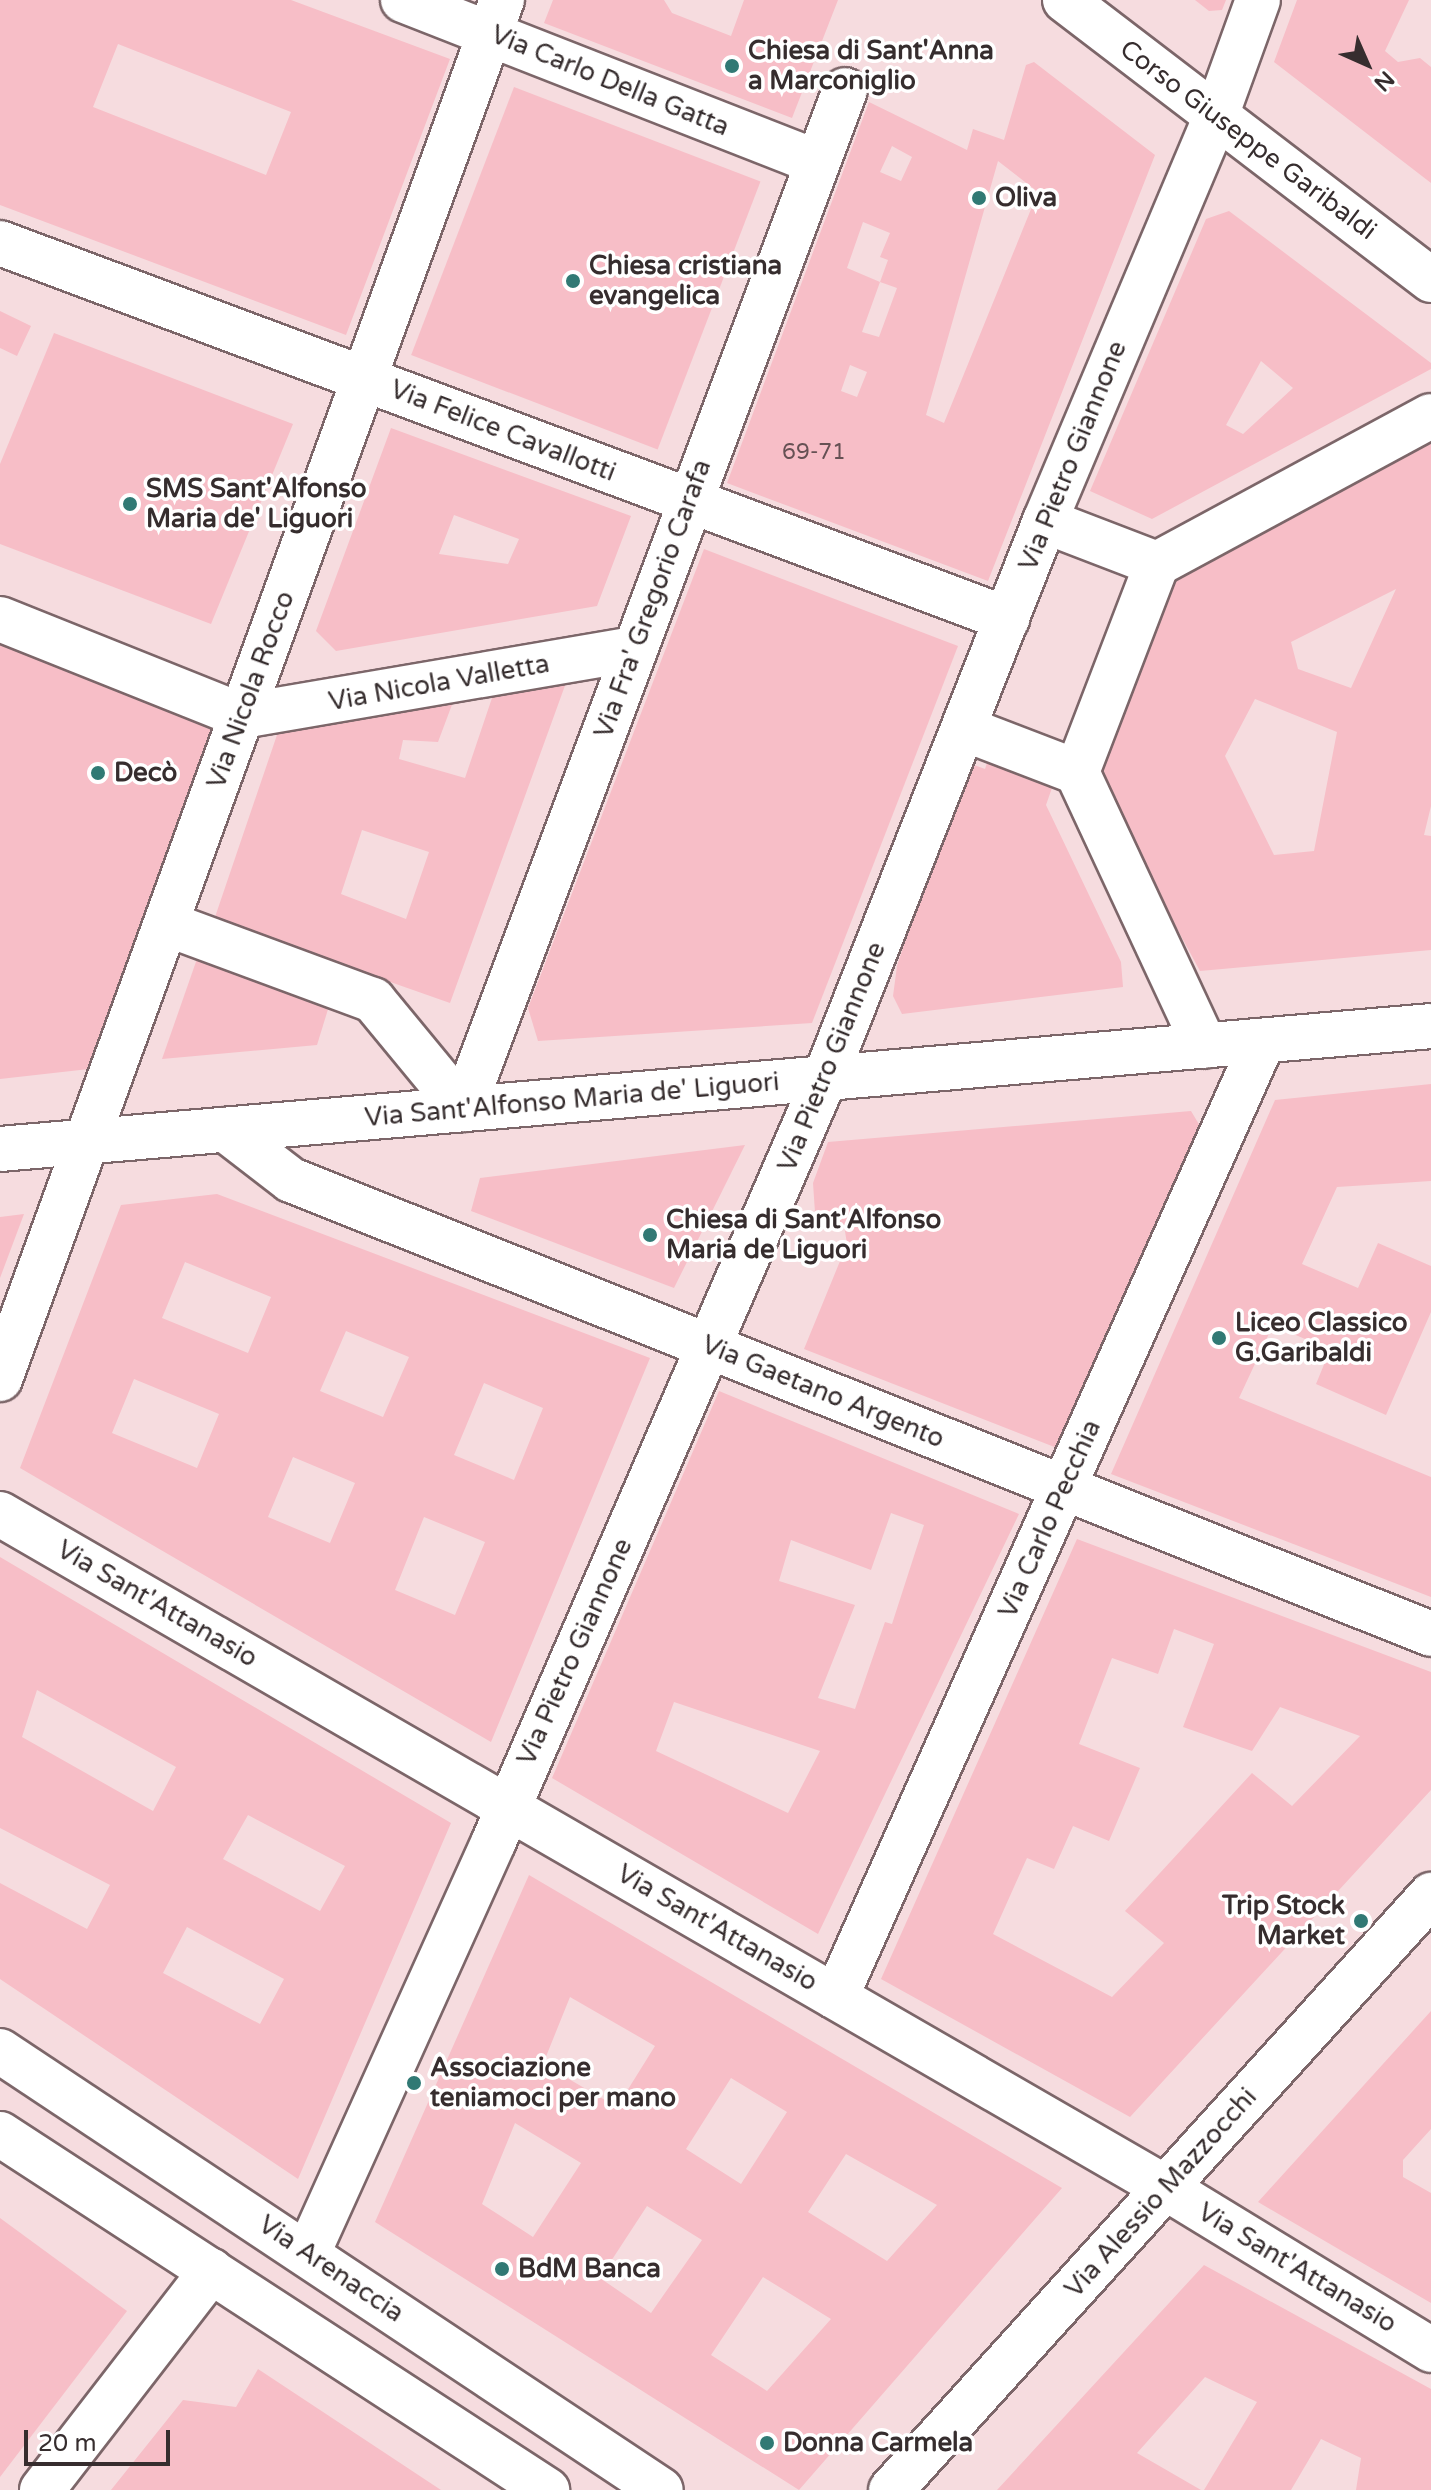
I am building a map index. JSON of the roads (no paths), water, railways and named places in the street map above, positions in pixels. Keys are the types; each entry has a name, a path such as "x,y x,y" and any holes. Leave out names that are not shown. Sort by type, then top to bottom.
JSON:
{"street":[{"name":"Via Carlo Della Gatta","path":"403,0 496,17 816,162"},
{"name":"Corso Giuseppe Garibaldi","path":"1065,0 1431,280"},
{"name":"Via Pietro Giannone","path":"308,2253 508,1807 825,1078 1045,521 1216,116 1258,0"},
{"name":"Via Nicola Rocco","path":"0,1379 496,17"},
{"name":"Via Fra' Gregorio Carafa","path":"463,1109 845,90"},
{"name":"Via Felice Cavallotti","path":"0,243 1007,619"},
{"path":"1077,772 1157,564 1431,416"},
{"path":"1045,521 1157,564"},
{"path":"0,619 242,716"},
{"name":"Via Nicola Valletta","path":"242,716 635,649"},
{"path":"965,729 1077,772 1205,1046"},
{"path":"167,924 373,1000 463,1109"},
{"name":"Via Sant'Alfonso Maria de' Liguori","path":"0,1149 1431,1026"},
{"name":"Via Carlo Pecchia","path":"836,1997 1263,1041"},
{"name":"Via Gaetano Argento","path":"226,1130 291,1180 1431,1634"},
{"name":"Via Sant'Attanasio","path":"0,1514 1166,2188 1431,2350"},
{"name":"Via Alessio Mazzocchi","path":"891,2490 1431,1895"},
{"name":"Via Arenaccia","path":"0,2051 661,2490"},
{"path":"0,2134 547,2490"},
{"path":"42,2490 211,2271"}],"place":[{"name":"Chiesa di Sant'Anna a Marconiglio","path":"732,66"},
{"name":"Oliva","path":"979,198"},
{"name":"Chiesa cristiana evangelica","path":"573,281"},
{"name":"SMS Sant'Alfonso Maria de' Liguori","path":"130,504"},
{"name":"Decò","path":"98,773"},
{"name":"Chiesa di Sant'Alfonso Maria de Liguori","path":"650,1235"},
{"name":"Liceo Classico G.Garibaldi","path":"1219,1338"},
{"name":"Trip Stock Market","path":"1361,1921"},
{"name":"Associazione teniamoci per mano","path":"414,2083"},
{"name":"BdM Banca","path":"502,2269"},
{"name":"Donna Carmela","path":"767,2443"}]}
